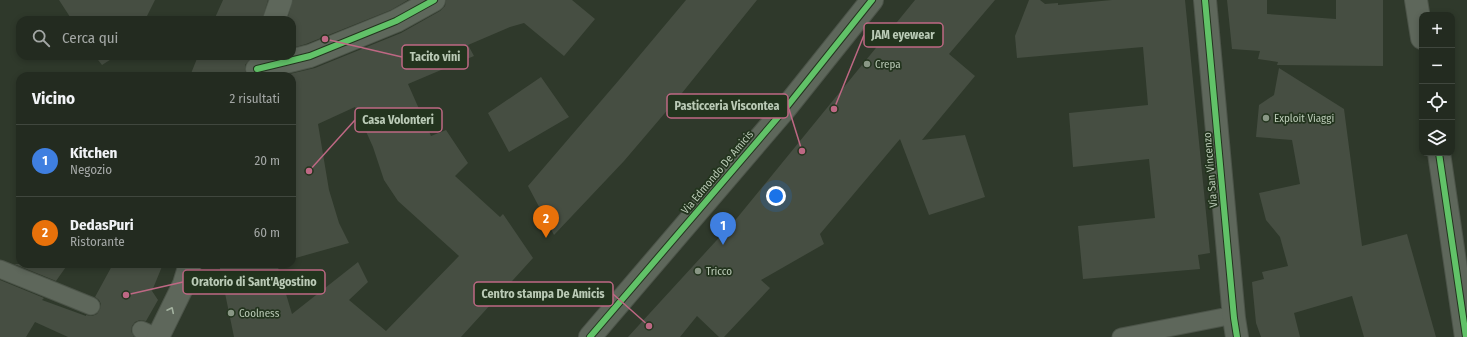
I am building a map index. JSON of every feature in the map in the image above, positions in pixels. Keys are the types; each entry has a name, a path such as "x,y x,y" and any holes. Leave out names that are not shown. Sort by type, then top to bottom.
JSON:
{"street":[{"path":"275,16 281,0"},
{"path":"296,59 310,56 396,21 434,0"},
{"name":"Via Edmondo De Amicis","path":"590,337 785,108 872,0"},
{"name":"Via San Vincenzo","path":"1205,0 1237,337"},
{"path":"1416,0 1419,19"},
{"path":"257,67 291,60"},
{"path":"1439,156 1466,337"},
{"path":"152,335 184,284 189,268"}],"lane":[{"path":"0,270 91,306"},
{"path":"1121,337 1234,315"}],"building":[{"path":"59,0 155,0 147,16 69,16"},
{"path":"223,0 268,0 263,16 216,16"},
{"path":"293,0 408,0 391,10 296,47 296,16 288,16"},
{"path":"446,0 572,0 595,19 564,56 524,23 510,27 468,45 474,56 408,84 431,136 446,130 468,163 455,176 500,217 503,214 533,258 461,337 234,337 220,268 278,268 292,314 358,262 368,282 349,300 386,331 459,256 398,201 384,180 373,147 355,107 318,124 329,190 339,223 349,243 296,258 296,72 315,68 401,33 440,11 445,6"},
{"path":"686,0 757,0 682,93 624,161 554,235 528,186"},
{"path":"915,0 995,0 949,54 975,76 922,140 965,135 985,197 929,215 900,139 820,234 824,244 761,280 770,288 724,337 719,337 697,316 680,337 628,337 737,218"},
{"path":"1029,0 1040,0 1045,4 1058,3 1058,5 1112,0 1185,0 1210,253 1198,255 1200,269 1083,279 1078,226 1155,218 1149,159 1073,167 1069,113 1148,105 1143,47 1017,58 1015,36"},
{"path":"1227,0 1267,0 1267,14 1336,19 1336,0 1383,0 1383,66 1277,65 1278,62 1258,59 1260,51 1232,49"},
{"path":"98,60 110,60 102,65"},
{"path":"196,60 249,60 245,65 245,72 192,72"},
{"path":"1279,68 1344,109 1362,246 1407,234 1436,337 1364,337 1352,296 1294,313 1300,337 1261,337 1256,323 1252,282 1264,279 1262,272 1288,266 1280,237 1266,220 1259,193 1300,184 1292,140 1256,137 1259,105 1274,95"},
{"path":"541,77 569,117 509,152 488,113"},
{"path":"24,268 65,268 56,281"},
{"path":"111,268 161,268 152,291 158,300 146,321 140,320 135,322 132,326 131,331 134,337 68,337 35,322 26,337 0,337 0,280 44,298 42,300 86,316 97,314 100,309 101,304 95,297"}],"cycle path":[{"path":"296,59 310,56 396,21 434,0"},
{"path":"590,337 785,109 872,0"},
{"path":"1205,0 1237,337"},
{"path":"257,69 294,60"},
{"path":"1439,156 1466,337"}],"place":[{"name":"Tacito vini","path":"325,39"},
{"name":"Crepa","path":"867,64"},
{"name":"JAM eyewear","path":"834,109"},
{"name":"Exploit Viaggi","path":"1266,118"},
{"name":"Pasticceria Viscontea","path":"802,151"},
{"name":"Casa Volonteri","path":"309,171"},
{"name":"DedasPuri","path":"546,238"},
{"name":"Kitchen","path":"723,245"},
{"name":"Tricco","path":"698,271"},
{"name":"Oratorio di Sant'Agostino","path":"126,295"},
{"name":"Coolness","path":"231,313"},
{"name":"Centro stampa De Amicis","path":"649,326"}]}
